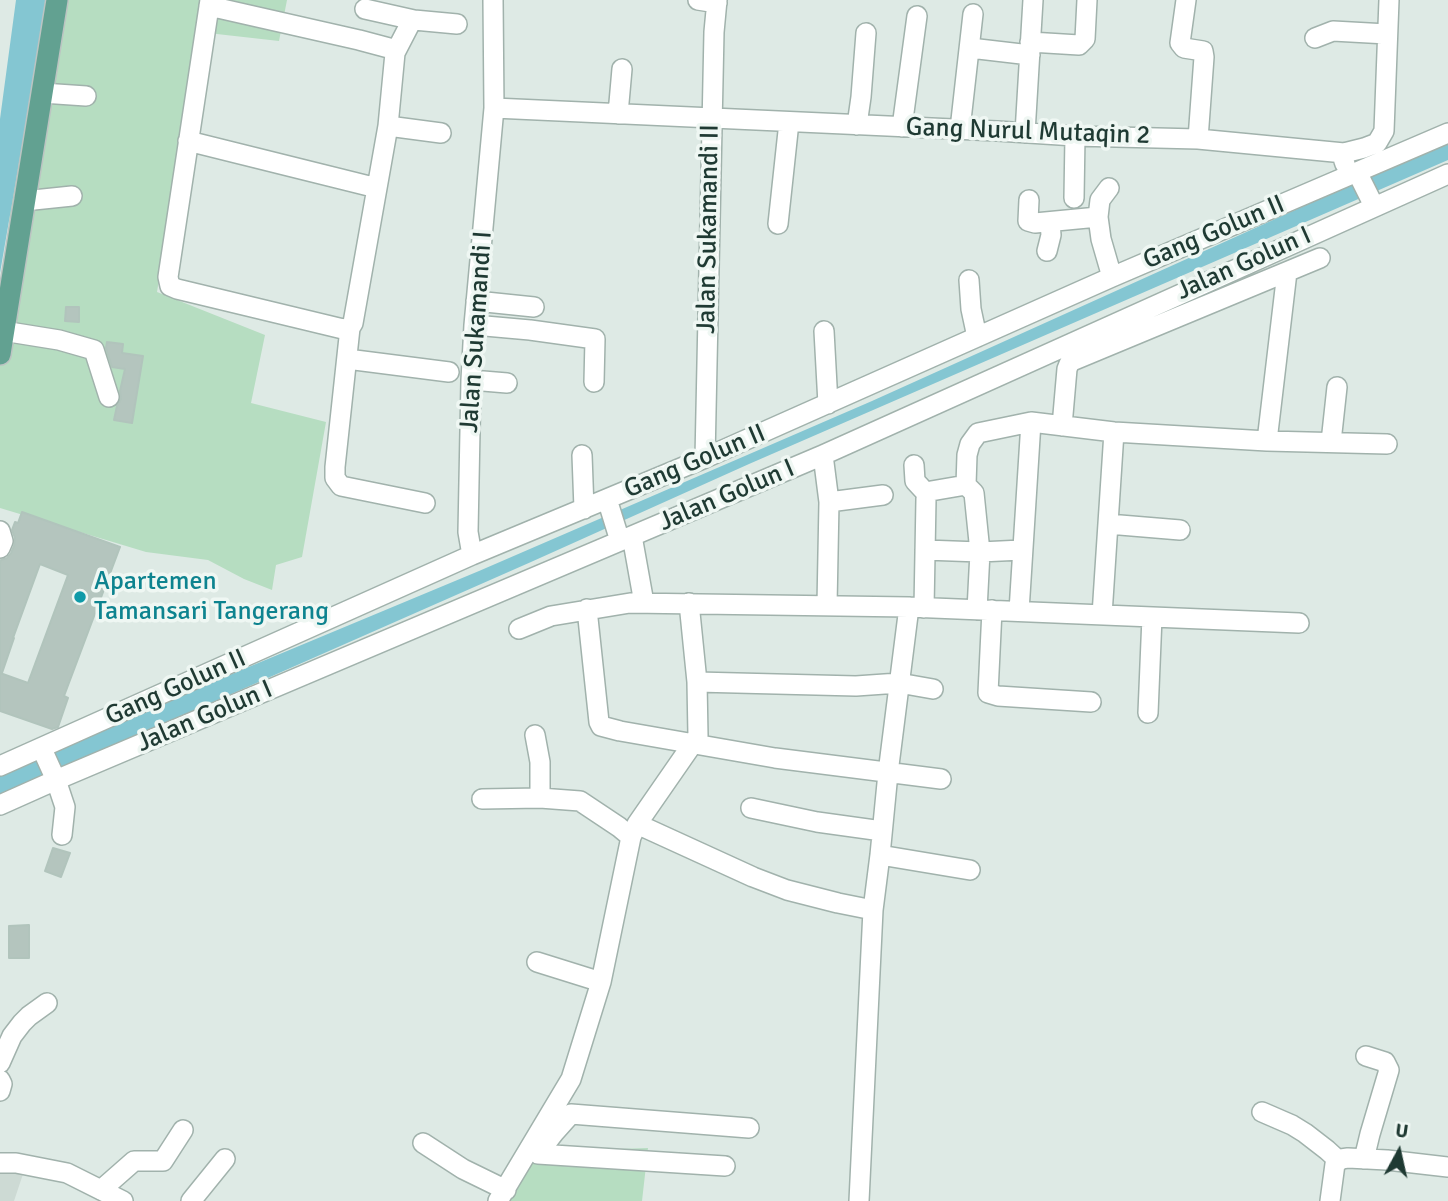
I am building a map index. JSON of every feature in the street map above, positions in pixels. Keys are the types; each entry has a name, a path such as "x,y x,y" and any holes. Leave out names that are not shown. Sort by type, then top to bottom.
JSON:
{"main road":[{"path":"0,354 57,0"}],"street":[{"name":"Jalan Sukamandi I","path":"472,555 468,532 471,380 494,108 493,0"},
{"path":"1025,133 1033,0"},
{"path":"970,48 1079,45 1085,39 1087,0"},
{"path":"1186,0 1180,43 1184,48 1203,51 1204,57 1198,139"},
{"path":"1373,203 1343,158 1344,153 1377,143 1384,131 1389,0"},
{"name":"Jalan Sukamandi II","path":"705,458 714,32 711,1"},
{"path":"350,328 343,329 170,286 168,277 210,3 359,40 395,52"},
{"path":"359,40 365,4 414,20 457,24"},
{"path":"960,130 973,14"},
{"path":"902,127 917,16"},
{"path":"414,20 395,52 388,126 350,328 335,478 341,486 425,503"},
{"path":"1315,38 1333,32 1387,34"},
{"path":"857,125 866,33"},
{"path":"618,114 622,69"},
{"path":"42,93 86,96"},
{"name":"Gang Nurul Mutaqin 2","path":"494,108 1076,136 1198,139 1344,153"},
{"path":"778,224 789,122"},
{"path":"388,126 440,133"},
{"name":"Gang Golun II","path":"0,766 43,750 472,555 584,509 608,503 977,337 1356,176 1448,133"},
{"path":"1074,198 1076,136"},
{"path":"188,141 377,188"},
{"path":"1377,143 1381,152 1391,158"},
{"name":"Jalan Golun I","path":"0,805 55,778 622,534 822,455 1373,203 1448,174"},
{"path":"1109,188 1100,200 1098,217 1112,278"},
{"path":"24,201 72,196"},
{"path":"1029,200 1028,221 1035,223 1098,217"},
{"path":"1047,251 1051,236 1050,223"},
{"path":"1062,426 1067,369 1072,361 1320,258"},
{"path":"1267,441 1287,271"},
{"path":"969,280 977,337"},
{"path":"476,301 534,307"},
{"path":"474,325 595,339 594,382"},
{"path":"3,331 94,350 109,397"},
{"path":"824,331 828,404"},
{"path":"347,359 449,372"},
{"path":"471,380 508,383"},
{"path":"1331,442 1337,387"},
{"path":"1019,611 1031,422"},
{"path":"1091,702 988,694 985,610 974,493 966,485 967,455 970,444 978,433 1031,422 1114,432 1267,441 1387,444"},
{"path":"1102,615 1114,432"},
{"path":"582,455 584,509"},
{"path":"822,455 829,502 827,606"},
{"path":"914,465 915,481 927,494"},
{"path":"859,1201 873,910 899,683 916,607 925,550 926,499 927,494 932,491 966,485"},
{"path":"829,502 883,495"},
{"path":"608,503 622,534 643,603"},
{"path":"1108,524 1180,530"},
{"path":"0,531 3,541 0,548"},
{"path":"925,550 1022,550"},
{"path":"519,629 551,616 629,603 916,607 1299,623"},
{"path":"506,1197 571,1079 601,982 634,830 698,736 697,682 689,603"},
{"path":"587,609 601,726 775,758 941,779"},
{"path":"1148,713 1152,617"},
{"path":"697,682 856,686 899,683 933,689"},
{"path":"535,735 540,762 540,798"},
{"path":"43,750 65,807 62,835"},
{"path":"482,799 540,798 580,801 620,827 634,830 776,886 819,899 873,910"},
{"path":"751,808 817,822 882,831"},
{"path":"880,855 970,870"},
{"path":"537,962 601,982"},
{"path":"0,1063 12,1036 22,1023 47,1003"},
{"path":"1364,1159 1390,1070 1385,1062 1366,1056"},
{"path":"0,1080 0,1091"},
{"path":"1262,1112 1305,1133 1339,1161"},
{"path":"506,1197 571,1114 749,1128"},
{"path":"102,1190 134,1161 163,1161 183,1130"},
{"path":"423,1143 506,1197"},
{"path":"538,1154 725,1166"},
{"path":"191,1201 225,1158"},
{"path":"1330,1201 1335,1164 1340,1159 1448,1167"},
{"path":"0,1163 16,1163 66,1173 123,1201"}],"shaded area":[{"path":"0,1165 24,1171 14,1201 0,1201"}],"green space":[{"path":"45,0 287,0 279,41 199,32 157,292 265,335 251,403 326,422 302,557 276,565 272,590 208,560 146,552 0,508 0,317 11,201"},
{"path":"648,1148 642,1201 496,1201 528,1152"}],"water":[{"path":"16,0 47,0 0,273 0,119"},
{"path":"1448,141 1448,160 749,464 0,796 0,775 872,401"}],"building":[{"path":"66,307 79,307 79,322 65,321"},
{"path":"107,342 123,344 122,353 143,356 132,423 114,420 121,399 125,369 112,367 106,348"},
{"name":"Apartemen Tamansari Tangerang","path":"22,512 120,547 64,696 68,698 58,727 52,729 0,711 0,563 11,553 15,538 12,530","holes":["40,564 68,575 28,683 0,673"]},
{"path":"53,848 70,853 61,877 45,871"},
{"path":"29,925 29,958 9,958 9,926"}],"place":[{"name":"Apartemen Tamansari Tangerang","path":"80,597"}]}
